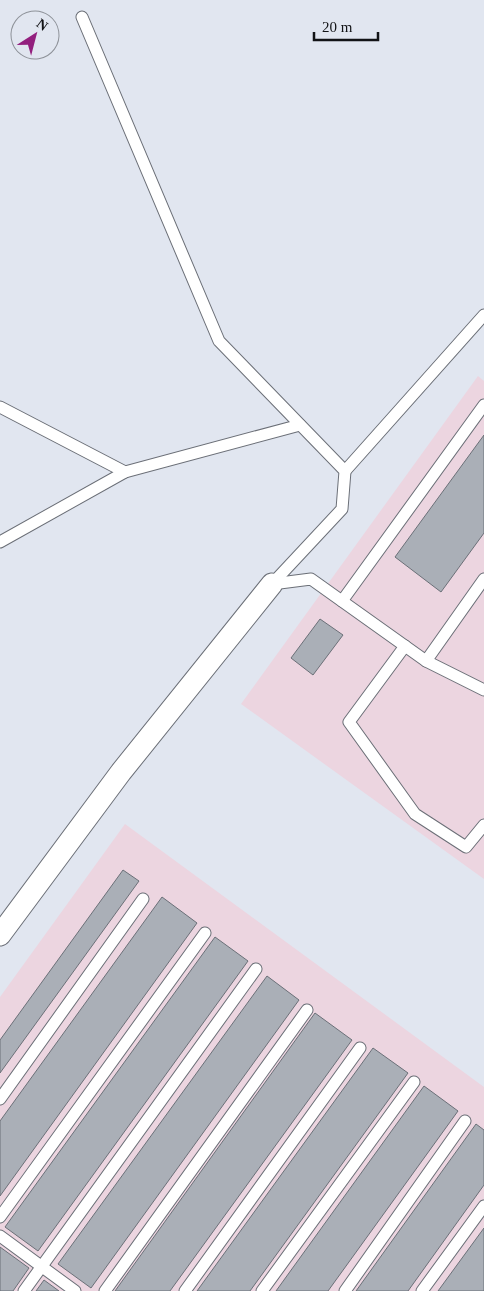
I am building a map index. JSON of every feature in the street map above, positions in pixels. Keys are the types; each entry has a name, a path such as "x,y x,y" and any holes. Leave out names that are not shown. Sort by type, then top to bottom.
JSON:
{"street":[{"path":"0,936 121,772 272,584"}],"lane":[{"path":"82,17 219,341 345,471"},
{"path":"272,584 342,509 345,471 484,315"},
{"path":"342,601 484,405"},
{"path":"0,407 125,472"},
{"path":"0,542 125,472 300,425"},
{"path":"272,584 311,579 426,661 484,690"},
{"path":"426,661 484,579"},
{"path":"405,646 350,722 414,814 466,848 484,825"},
{"path":"0,1099 143,899"},
{"path":"0,1217 205,933"},
{"path":"24,1291 256,969"},
{"path":"105,1291 307,1010"},
{"path":"184,1291 360,1048"},
{"path":"262,1291 414,1082"},
{"path":"345,1291 465,1121"},
{"path":"422,1291 484,1206"},
{"path":"0,1236 75,1291"}],"shaded area":[{"path":"478,376 484,381 484,879 241,704"},
{"path":"125,824 484,1087 484,1291 0,1291 0,997"}],"building":[{"path":"484,435 484,533 441,592 395,557"},
{"path":"320,619 343,635 313,675 291,658"},
{"path":"123,870 139,881 0,1073 0,1040"},
{"path":"162,897 197,923 0,1196 0,1121"},
{"path":"215,937 248,961 38,1251 5,1227"},
{"path":"267,976 299,1000 91,1288 58,1264"},
{"path":"315,1013 352,1040 170,1291 115,1291"},
{"path":"373,1048 408,1073 250,1291 197,1291"},
{"path":"424,1086 458,1111 328,1291 276,1291"},
{"path":"476,1124 484,1130 484,1185 408,1291 356,1291"},
{"path":"484,1228 484,1291 438,1291"},
{"path":"0,1247 29,1268 13,1291 0,1291"},
{"path":"44,1280 59,1291 36,1291"}]}
